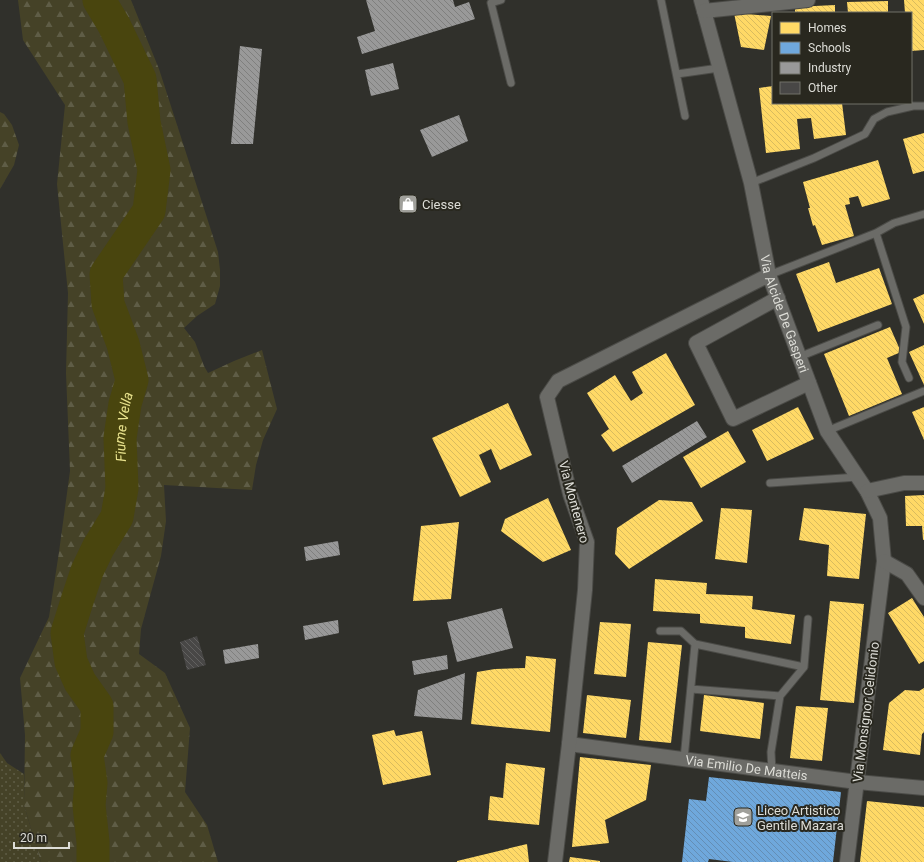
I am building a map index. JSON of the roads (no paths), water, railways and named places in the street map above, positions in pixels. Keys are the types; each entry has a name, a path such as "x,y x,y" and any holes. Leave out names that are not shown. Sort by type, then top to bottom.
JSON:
{"street":[{"path":"702,5 808,0"},
{"name":"Via Alcide De Gasperi","path":"702,5 751,183 769,275 827,431 868,491 880,518 884,561"},
{"name":"Via Montenero","path":"556,862 585,590 587,542 570,494 547,397 558,382 769,275"},
{"path":"778,298 696,343 733,419 808,382"},
{"path":"868,491 904,483 924,484"},
{"path":"884,561 907,574 924,598"},
{"name":"Via Monsignor Celidonio","path":"847,862 884,561"},
{"name":"Via Emilio De Matteis","path":"569,744 857,782 924,788"}],"lane":[{"path":"502,0 491,3 511,83"},
{"path":"661,0 685,116"},
{"path":"677,74 720,68"},
{"path":"751,183 814,158 865,134 874,119 887,112 913,106 924,106"},
{"path":"769,275 876,233 894,223 924,214"},
{"path":"876,233 906,327 902,362 908,378"},
{"path":"799,357 878,324"},
{"path":"827,431 924,391"},
{"path":"770,483 858,478"},
{"path":"772,771 771,752 780,696 804,667 808,619"},
{"path":"660,631 681,631 695,644 804,667"},
{"path":"684,759 695,644"},
{"path":"691,689 780,696"}],"waterway":[{"name":"Fiume Vella","path":"93,862 93,842 89,805 91,783 87,755 97,732 97,706 80,682 71,662 67,633 87,571 98,548 117,517 122,488 120,438 125,404 132,380 123,344 108,304 106,274 149,211 154,170 144,122 140,79 114,25 99,0"}],"place":[{"name":"Ciesse","path":"408,204"},
{"name":"Liceo Artistico Gentile Mazara","path":"743,817"}]}
